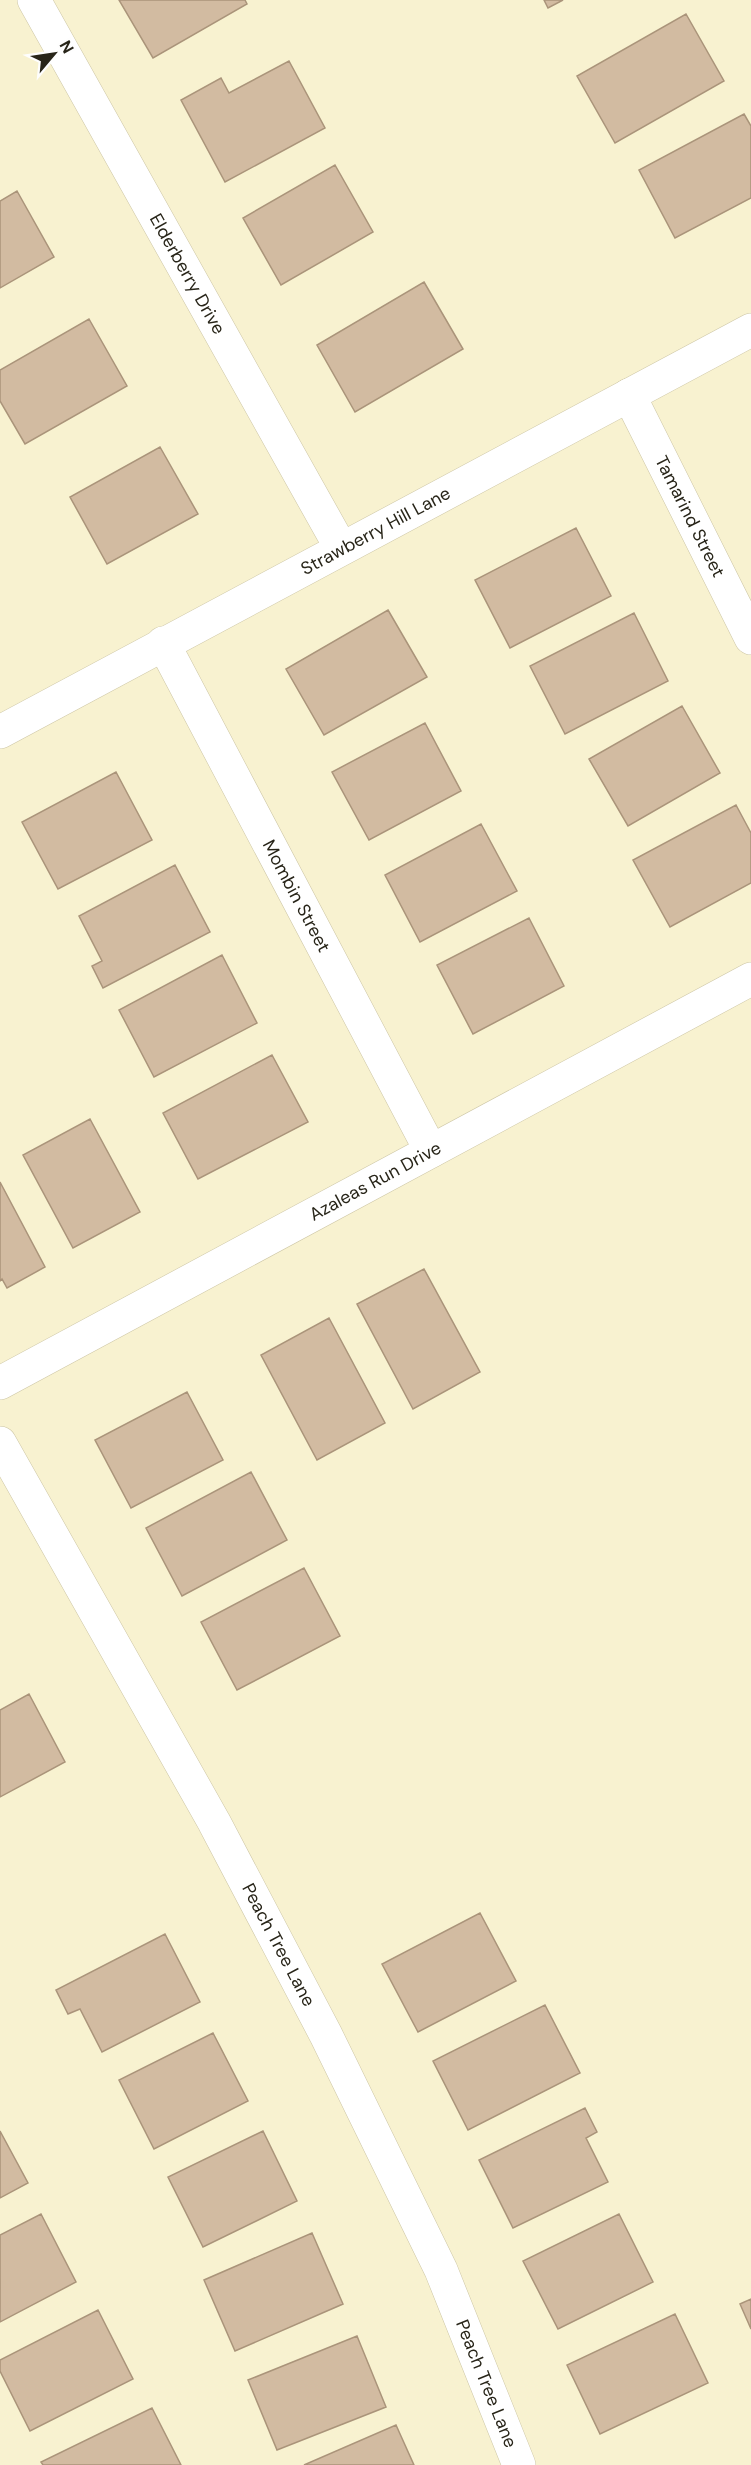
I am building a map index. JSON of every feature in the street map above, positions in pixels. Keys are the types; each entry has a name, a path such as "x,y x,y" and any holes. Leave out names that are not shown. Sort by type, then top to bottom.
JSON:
{"street":[{"name":"Elderberry Drive","path":"34,0 341,548"},
{"name":"Strawberry Hill Lane","path":"0,732 751,330"},
{"name":"Tamarind Street","path":"629,395 751,638"},
{"name":"Mombin Street","path":"163,643 431,1151"},
{"name":"Azaleas Run Drive","path":"0,1383 751,979"},
{"name":"Peach Tree Lane","path":"0,1443 214,1822 326,2035 441,2270 519,2465"}],"building":[{"path":"119,0 245,0 247,4 153,58"},
{"path":"544,0 563,0 548,8"},
{"path":"686,14 724,81 615,143 577,76"},
{"path":"289,61 325,128 225,182 181,100 221,78 229,93"},
{"path":"744,114 751,126 751,198 675,238 639,170"},
{"path":"335,165 373,232 281,285 243,218"},
{"path":"17,191 54,257 0,288 0,201"},
{"path":"424,282 463,349 355,412 317,345"},
{"path":"89,319 127,386 25,444 0,401 0,370"},
{"path":"160,447 198,514 107,564 70,497"},
{"path":"576,528 611,596 510,648 475,580"},
{"path":"388,610 427,677 324,735 286,669"},
{"path":"634,613 668,681 565,734 530,666"},
{"path":"682,706 720,773 628,826 589,759"},
{"path":"425,723 461,791 369,840 332,772"},
{"path":"116,772 152,840 58,889 22,822"},
{"path":"736,805 751,833 751,883 670,927 633,860"},
{"path":"481,824 517,891 420,942 385,875"},
{"path":"175,865 210,932 103,988 92,966 102,961 79,916"},
{"path":"529,918 564,986 473,1034 437,965"},
{"path":"222,955 257,1023 154,1077 119,1010"},
{"path":"272,1055 308,1122 198,1179 163,1113"},
{"path":"90,1119 140,1212 73,1248 23,1155"},
{"path":"0,1182 45,1267 7,1288 2,1279 0,1281"},
{"path":"424,1269 480,1372 413,1409 357,1304"},
{"path":"329,1318 385,1423 317,1460 261,1355"},
{"path":"187,1392 223,1460 131,1508 95,1440"},
{"path":"251,1472 287,1540 182,1596 146,1528"},
{"path":"304,1568 340,1636 237,1690 201,1622"},
{"path":"29,1694 65,1762 0,1797 0,1710"},
{"path":"480,1913 516,1981 418,2032 382,1964"},
{"path":"165,1934 200,2002 102,2052 80,2009 68,2014 56,1990"},
{"path":"545,2005 580,2073 468,2130 433,2061"},
{"path":"213,2033 248,2101 154,2149 119,2080"},
{"path":"585,2108 597,2132 586,2138 608,2182 513,2228 479,2160"},
{"path":"0,2131 28,2183 0,2198"},
{"path":"263,2131 297,2201 203,2247 168,2177"},
{"path":"41,2214 76,2282 0,2322 0,2235"},
{"path":"619,2214 653,2282 558,2329 523,2261"},
{"path":"312,2233 343,2304 235,2351 204,2280"},
{"path":"751,2299 751,2329 740,2304"},
{"path":"98,2310 133,2379 30,2431 0,2371 0,2360"},
{"path":"675,2314 708,2383 600,2434 567,2365"},
{"path":"357,2336 386,2407 277,2450 248,2380"},
{"path":"152,2408 181,2465 43,2465 41,2462"},
{"path":"396,2425 414,2465 304,2465"}]}
